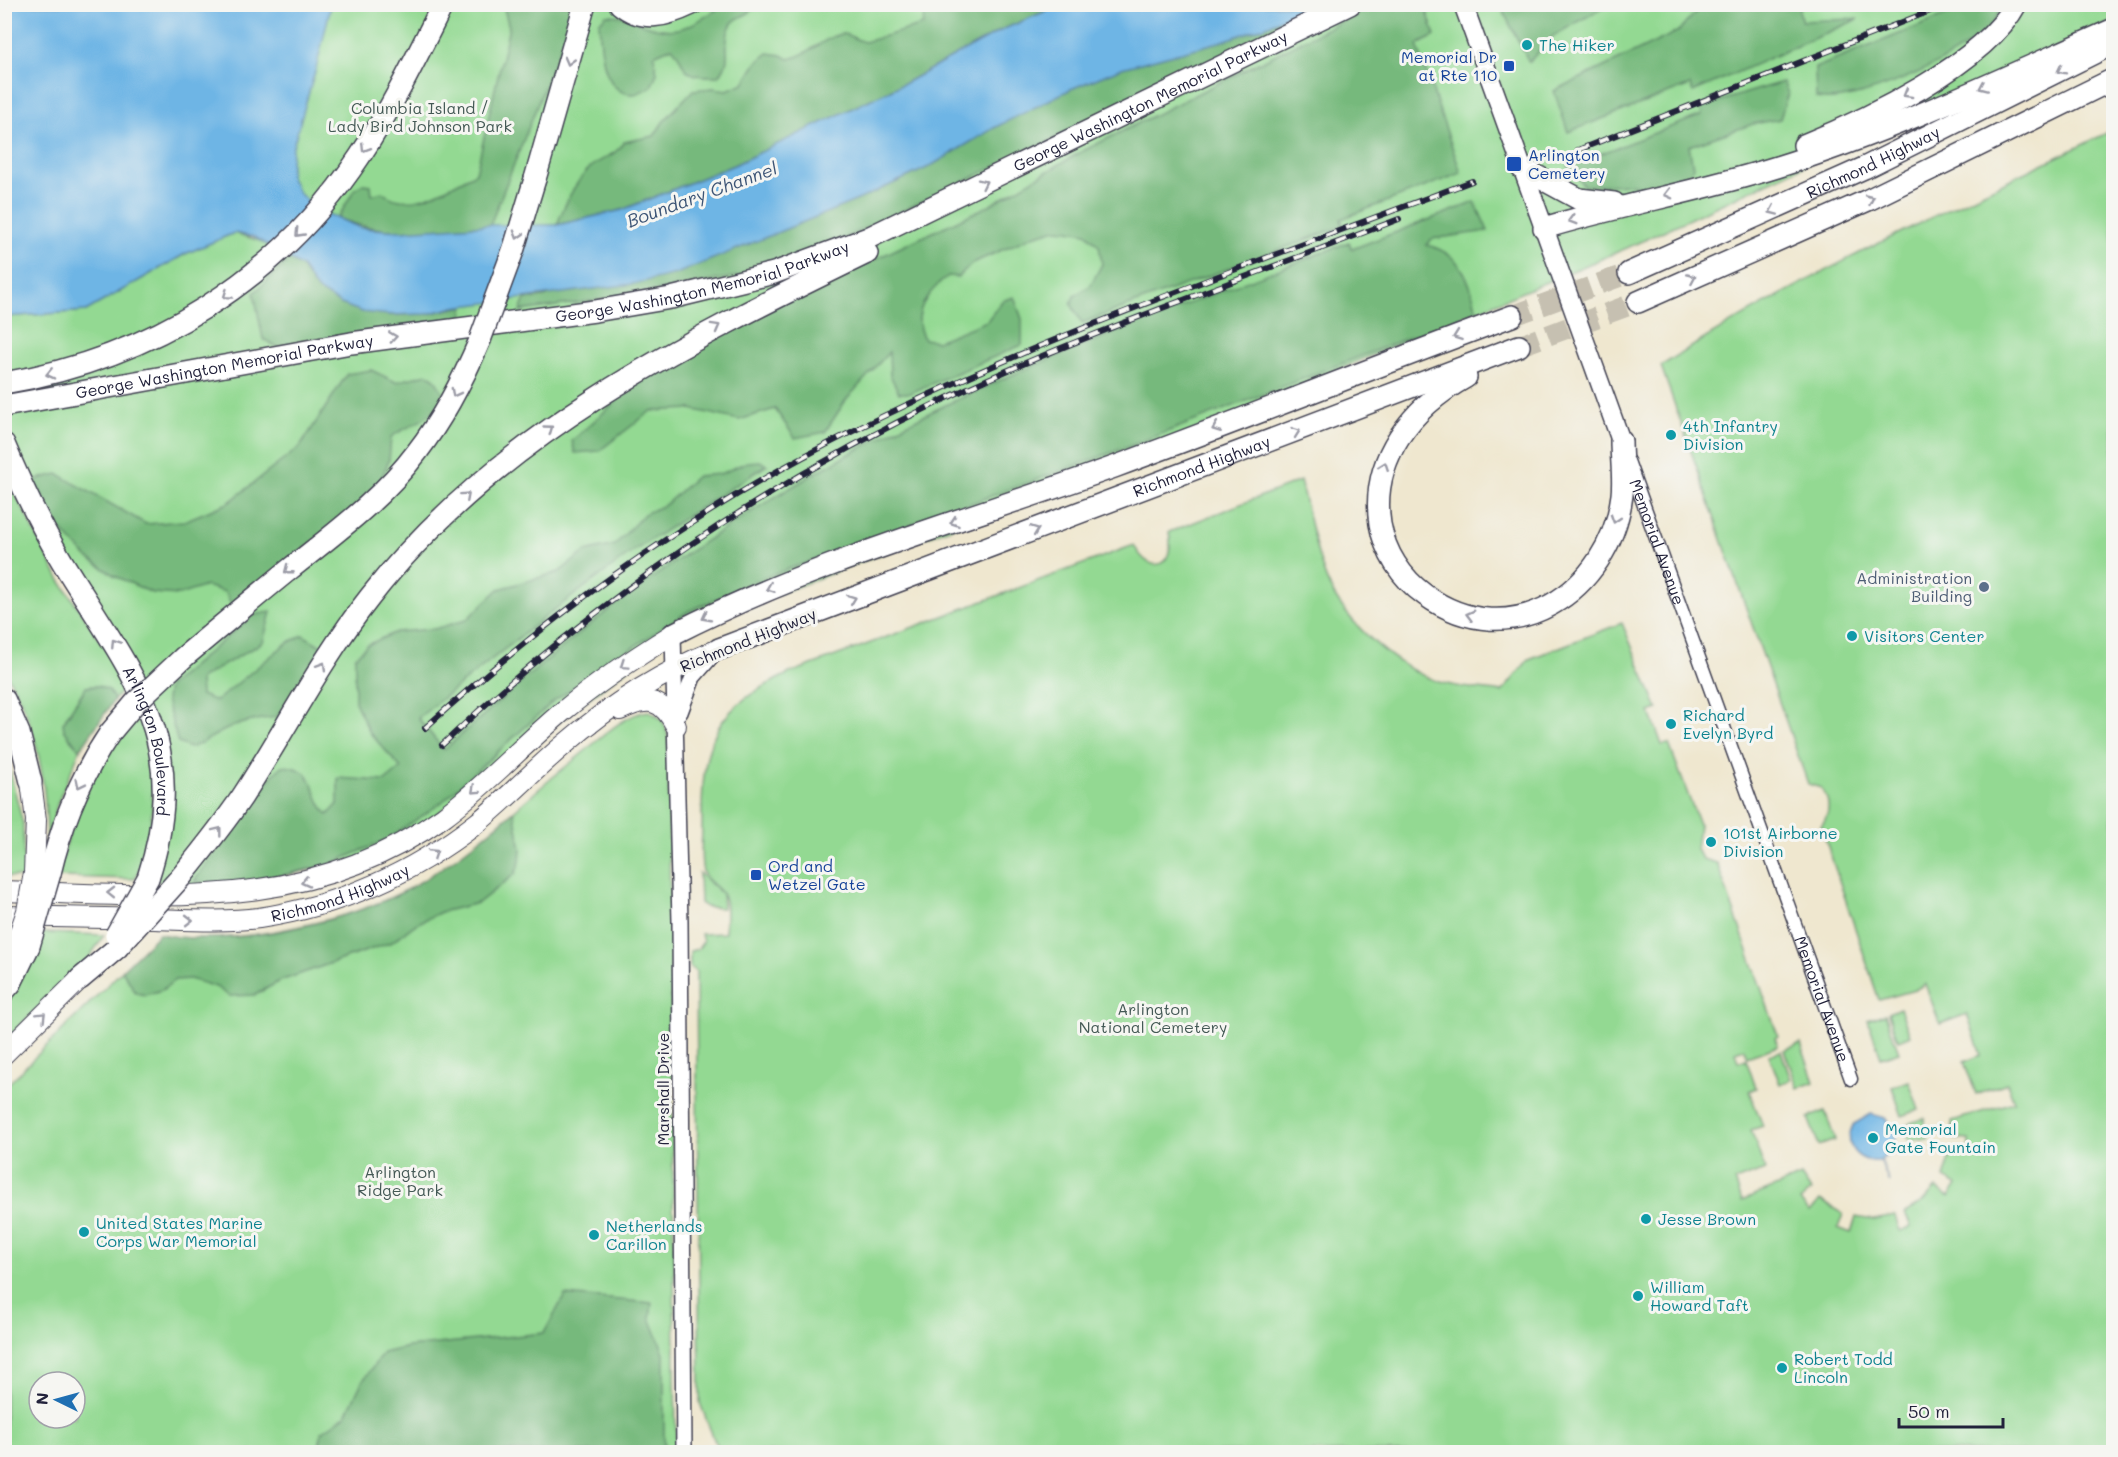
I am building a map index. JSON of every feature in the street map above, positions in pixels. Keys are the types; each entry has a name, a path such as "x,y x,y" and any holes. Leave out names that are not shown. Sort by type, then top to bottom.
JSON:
{"highway":[{"name":"George Washington Memorial Parkway","path":"4,383 85,364 156,337 204,310 273,259 325,205 375,132 443,4"},
{"path":"415,59 452,4"},
{"path":"4,991 11,983 42,873 74,798 110,733 143,694 184,657 351,521 389,484 417,452 440,419 480,340 506,273 585,4"},
{"path":"620,4 634,13 651,17 692,4"},
{"name":"George Washington Memorial Parkway","path":"4,406 340,345 595,311 706,292 806,263 868,238 945,202 1350,4"},
{"path":"1695,188 1815,140 1911,92 1992,36 2016,4"},
{"path":"1544,228 1775,168 1840,146 1951,101 2114,29"},
{"name":"Richmond Highway","path":"1629,273 1854,173 2114,43"},
{"name":"Richmond Highway","path":"1638,302 1868,200 2114,79"},
{"path":"1522,168 1579,199 1601,203 1641,201"},
{"path":"112,948 182,877 241,798 340,638 364,604 430,529 480,483 561,420 626,378 726,322 889,242 945,202"},
{"name":"Richmond Highway","path":"4,891 202,895 239,893 307,882 361,864 387,852 444,817 582,696 628,662 673,634 739,600 795,577 1114,467 1512,316"},
{"name":"Richmond Highway","path":"4,916 236,919 280,914 329,902 383,882 438,851 478,822 590,724 641,687 674,669 719,649 1519,346 1433,398 1413,417 1384,463 1377,506 1383,537 1393,561 1424,595 1468,615 1502,619 1534,614 1570,594 1597,564 1616,518 1622,495 1621,441"},
{"name":"Arlington Boulevard","path":"4,444 49,540 122,654 143,694 158,741 164,782 162,818 148,878 112,948 4,1054"},
{"path":"4,699 19,733 31,782 42,873"},
{"path":"590,724 636,702 647,701 667,710 676,726"},
{"path":"4,724 31,782"},
{"path":"4,972 22,946"}],"main road":[{"name":"Memorial Avenue","path":"1465,11 1621,441"}],"street":[{"name":"Memorial Avenue","path":"1621,441 1851,1079"},
{"name":"Marshall Drive","path":"673,634 684,1452"},
{"name":"Marshall Drive","path":"676,726 693,677 719,649"}],"green space":[{"name":"Columbia Island / Lady Bird Johnson Park","path":"331,5 1060,5 1004,29 854,107 557,225 361,228 318,210 299,193 290,176 292,150"},
{"path":"503,5 577,5 490,225 413,231 375,228 338,218 354,190 363,184 371,185 372,195 382,192 405,201 417,200 442,191 476,173 509,27"},
{"path":"724,5 754,5 755,7 732,23 727,40 726,63 719,76 689,72 672,47 654,55 657,73 651,87 633,94 622,92 614,86 602,55 599,23 606,15 622,16 658,29 669,30 688,26"},
{"path":"917,5 1060,5 1004,29 907,82 734,165 622,210 557,225 575,186 591,167 621,147 624,142 654,136 663,122 693,90 713,88 727,90 744,83 757,62 768,53 782,55 789,59 803,54 836,35 845,34 865,42 923,25 924,11"},
{"path":"1261,5 1336,5 830,245 745,275 634,295 520,311 525,299 544,297 1144,48"},
{"path":"1301,5 2113,5 2113,22 1627,248 1086,476 673,634 387,852 202,895 148,878 162,762 76,584 5,424 5,317 86,311 185,254 234,233 428,292"},
{"path":"1374,5 1425,5 1435,36 1417,45 1461,173 1341,219 1343,226 1082,323 1071,304 1074,296 1090,286 1102,264 1099,246 1086,233 1068,230 1056,229 1033,236 973,263 958,277 948,276 928,296 920,312 919,320 924,339 937,341 987,321 1002,301 1014,297 1022,319 1022,345 910,393 899,393 890,375 889,352 846,400 825,432 795,438 775,409 739,420 691,409 651,411 599,451 575,453 572,441 646,374 782,303 986,207 1079,153"},
{"path":"1500,5 1608,5 1553,36 1529,62"},
{"path":"1702,5 1801,5 1799,11 1802,21 1858,19 1693,92 1690,85 1568,132 1554,91 1679,31"},
{"path":"1971,5 2004,5 1986,31 1953,55 1879,88 1833,99 1816,98 1815,68"},
{"path":"1783,82 1788,93 1780,119 1753,124 1689,146 1693,167 1689,180 1651,191 1632,184 1584,186 1568,166 1702,115 1700,107"},
{"name":"Arlington National Cemetery","path":"2113,130 2113,1452 719,1452 700,1403 696,972 690,967 690,951 698,949 703,942 701,934 725,933 725,901 721,892 704,875 701,858 705,765 719,727 730,712 745,698 790,673 1134,545 1147,561 1160,564 1169,553 1169,532 1300,481 1313,537 1330,588 1354,622 1369,638 1421,675 1446,684 1502,692 1529,659 1622,623 1658,709 1650,712 1662,745 1669,744 1699,824 1696,850 1703,859 1717,863 1778,1036 1775,1038 1778,1046 1747,1057 1744,1049 1735,1052 1738,1062 1746,1059 1756,1088 1749,1091 1763,1126 1751,1130 1765,1170 1735,1181 1742,1201 1801,1176 1811,1191 1800,1201 1810,1212 1820,1200 1843,1214 1838,1228 1851,1233 1856,1217 1874,1220 1895,1216 1900,1231 1911,1227 1905,1213 1923,1202 1936,1188 1949,1197 1957,1185 1944,1178 1952,1152 1968,1155 1969,1140 1954,1139 1952,1121 2014,1102 2007,1083 1976,1094 1964,1062 1981,1055 1967,1014 1940,1024 1925,984 1915,990 1879,1000 1821,826 1828,812 1828,803 1821,788 1808,784 1661,366 1715,332 1827,270"},
{"path":"1475,202 1488,231 1432,239 1426,245 1448,254 1456,261 1467,278 1477,311 1133,445 758,580 689,611 554,701 441,803 386,840 328,865 261,880 217,884 194,881 272,776 282,766 294,768 308,777 328,815 338,804 338,778 385,781 401,768 370,733 355,702 355,657 367,645 396,632 434,629 466,620 499,589 559,572 585,552 615,545 644,514 666,504 697,476 720,474 747,462 760,461 767,465 635,550 550,613 418,718 444,750 551,657 638,588 745,516 865,445 1000,380 1139,323 1349,242 1352,249"},
{"path":"290,259 302,267 317,290 389,315 426,314 464,306 462,318 277,347 263,339 254,293"},
{"path":"371,370 396,382 427,374 435,379 444,395 441,403 436,410 422,420 391,437 389,460 376,492 232,606 225,592 206,586 179,595 152,593 115,576 87,557 59,528 33,480 58,474 146,524 184,521 228,503 300,447 347,374"},
{"path":"4,472 59,579 129,683 114,700 103,688 86,687 66,717 70,739 80,750 58,802 47,841 45,797 33,732 16,691 5,672"},
{"path":"271,612 263,642 200,679 201,695 216,701 287,643 303,635 323,647 277,717 237,725 190,748 178,743 166,700 168,687 253,615"},
{"path":"98,686 109,690 114,700 80,750 64,730 63,723 86,687"},
{"name":"Arlington Ridge Park","path":"649,711 658,716 667,730 668,740 676,1452 5,1452 5,1087 159,934 203,938 262,933 311,924 381,902 436,873 477,842 609,731 629,718"},
{"path":"142,712 152,775 152,797 148,838 135,879 58,877 70,832 88,788 112,748"},
{"path":"4,747 23,824 24,878 5,876"},
{"path":"514,811 521,849 520,862 515,874 478,903 441,912 416,924 392,942 280,981 255,995 229,996 216,987 190,979 175,980 162,990 145,995 136,993 122,970 159,934 187,938 255,935 326,921 390,898 441,868"},
{"path":"699,873 722,894 723,908 706,907 700,903"},
{"path":"44,933 104,935 87,961 5,1040 5,1007"},
{"path":"1900,1008 1910,1036 1898,1040 1888,1013"},
{"path":"1885,1014 1899,1052 1881,1058 1868,1020"},
{"path":"1801,1044 1814,1082 1798,1088 1784,1050"},
{"path":"1781,1051 1791,1080 1780,1084 1769,1055"},
{"path":"1909,1081 1919,1110 1902,1116 1892,1087"},
{"path":"1825,1111 1835,1140 1819,1146 1808,1118"},
{"path":"1924,1118 1928,1140 1908,1139 1905,1125"},
{"path":"565,1295 652,1303 650,1318 664,1353 664,1452 318,1452 322,1432 346,1415 362,1382 383,1353 408,1347 544,1333"}],"water":[{"name":"Boundary Channel","path":"5,5 331,5 317,65 292,150 290,176 299,193 318,210 361,228 401,231 490,225 557,225 622,210 734,165 907,82 1004,29 1060,5 1309,5 1267,26 1223,41 1122,68 1071,89 994,128 929,167 860,199 676,274 633,284 455,307 427,314 389,315 362,312 341,304 317,290 302,267 254,237 234,233 185,254 86,311 5,317"},
{"name":"Memorial Gate Fountain","path":"1871,1114 1885,1118 1896,1132 1893,1150 1881,1160 1889,1183 1881,1161 1859,1156 1851,1146 1850,1132 1854,1124"}],"tunnel":[{"path":"1512,316 1629,273"},
{"path":"1519,346 1638,302"}],"railway":[{"path":"1578,150 1948,4"},
{"path":"425,728 513,652 606,581 702,516 803,457 883,416 1049,342 1133,308 1472,181"},
{"path":"442,745 499,693 620,595 748,507 882,430 1006,371 1117,325 1399,219"}],"place":[{"name":"The Hiker","path":"1527,45"},
{"name":"Memorial Dr at Rte 110","path":"1509,66"},
{"name":"Arlington Cemetery","path":"1514,164"},
{"name":"4th Infantry Division","path":"1671,435"},
{"name":"Administration Building","path":"1984,587"},
{"name":"Visitors Center","path":"1852,636"},
{"name":"Richard Evelyn Byrd","path":"1671,724"},
{"name":"101st Airborne Division","path":"1711,842"},
{"name":"Ord and Wetzel Gate","path":"756,875"},
{"name":"Memorial Gate Fountain","path":"1873,1138"},
{"name":"Jesse Brown","path":"1646,1219"},
{"name":"United States Marine Corps War Memorial","path":"84,1232"},
{"name":"Netherlands Carillon","path":"594,1235"},
{"name":"William Howard Taft","path":"1638,1296"},
{"name":"Robert Todd Lincoln","path":"1782,1368"}]}
